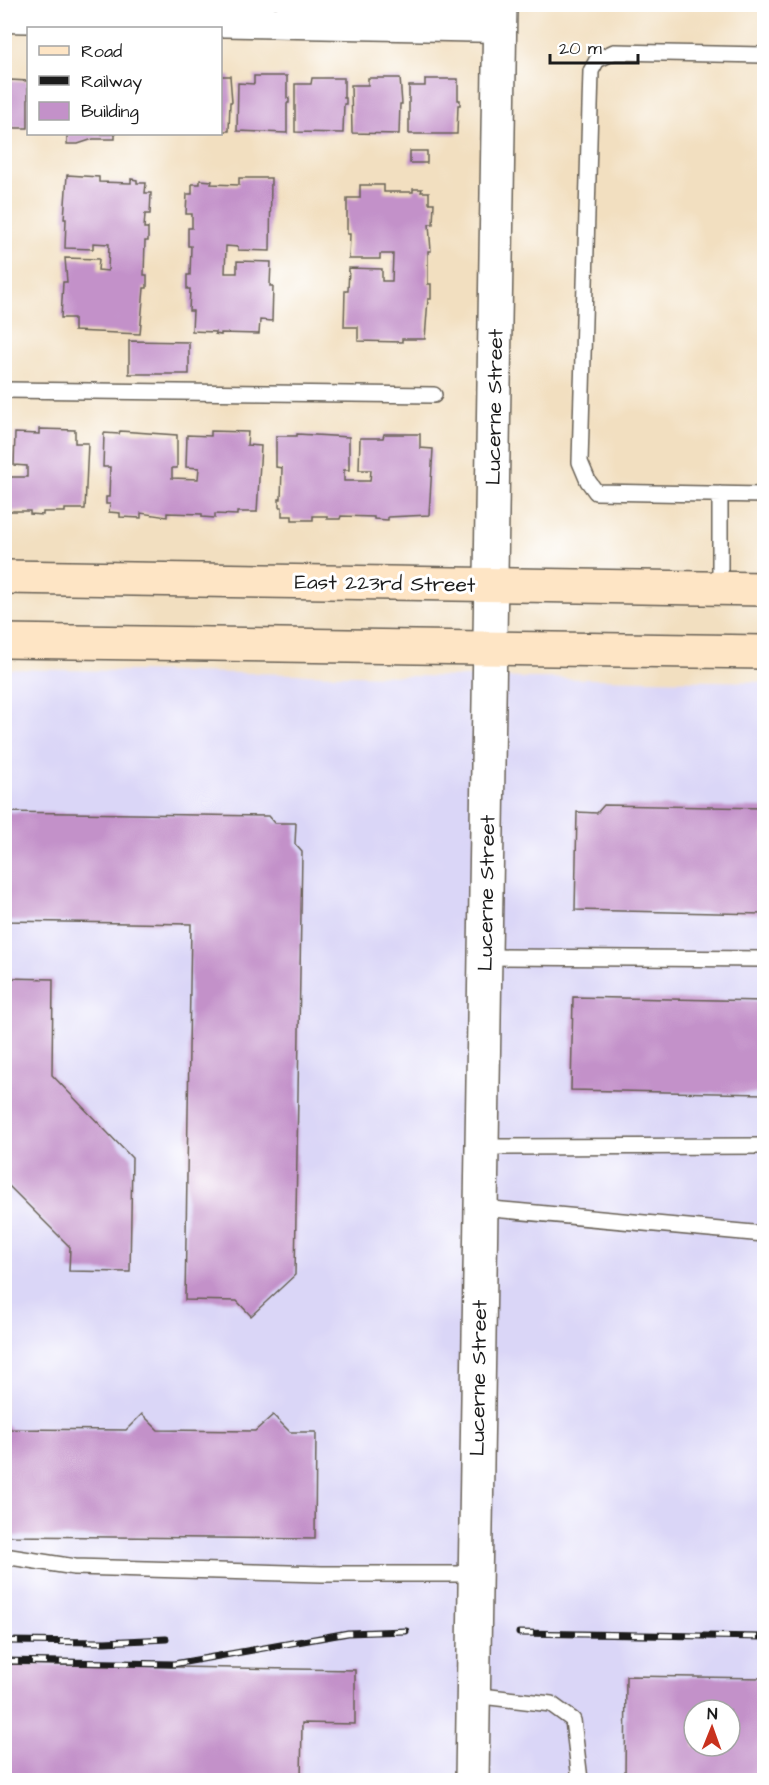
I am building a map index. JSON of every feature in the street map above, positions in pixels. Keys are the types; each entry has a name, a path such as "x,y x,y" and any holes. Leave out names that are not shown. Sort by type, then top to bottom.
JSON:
{"main road":[{"name":"East 223rd Street","path":"4,577 765,589"},
{"path":"4,641 765,652"}],"street":[{"path":"4,16 499,16"},
{"name":"Lucerne Street","path":"472,1780 499,16"}],"lane":[{"path":"765,55 614,52 597,60 591,71 580,462 588,481 596,492 765,495"},
{"path":"4,390 434,395"},
{"path":"720,494 720,588"},
{"path":"485,957 765,959"},
{"path":"482,1147 765,1146"},
{"path":"481,1208 765,1234"},
{"path":"4,1556 75,1567 322,1574 475,1574"},
{"path":"473,1695 551,1704 573,1720 580,1780"}],"shaded area":[{"path":"5,669 764,682 764,1780 5,1780"}],"building":[{"path":"222,76 230,76 232,102 230,102 229,131 222,131"},
{"path":"254,76 287,76 289,103 287,103 287,133 237,131 238,83 254,84"},
{"path":"312,78 344,78 346,104 344,104 343,133 295,132 295,84 311,84"},
{"path":"368,78 400,78 402,104 400,104 399,134 352,133 351,85 368,85"},
{"path":"425,79 458,79 460,105 458,105 457,134 409,134 409,86 425,86"},
{"path":"10,80 27,81 27,128 10,128"},
{"path":"67,135 115,135 115,139 93,139 78,144 67,144"},
{"path":"410,151 427,151 427,163 410,163"},
{"path":"67,175 99,177 99,182 131,183 131,179 137,180 137,183 146,183 145,193 151,193 150,214 145,214 144,228 148,228 148,241 145,241 144,275 147,275 147,288 144,288 140,334 74,331 74,318 61,318 63,282 67,282 65,258 99,259 98,270 108,271 109,244 93,243 93,249 65,248"},
{"path":"239,178 271,178 270,251 238,250 238,247 226,246 225,273 237,273 237,261 271,262 272,321 260,320 259,334 221,333 221,335 215,332 192,331 193,311 189,311 190,289 187,289 187,275 190,275 191,246 188,246 188,228 192,228 192,214 186,214 187,194 192,194 192,184 200,184 200,180 212,181 211,184 239,185"},
{"path":"360,185 384,185 384,192 413,192 413,189 422,189 421,192 429,192 429,203 434,203 433,224 429,224 431,251 428,251 428,284 431,284 431,299 428,299 425,339 402,339 402,342 358,341 358,327 344,327 345,291 348,291 349,268 382,269 382,281 392,281 393,254 380,254 380,259 349,259 350,234 347,234 347,198 360,198"},
{"path":"129,341 189,342 189,374 129,374"},
{"path":"39,429 75,430 75,443 88,443 85,509 43,512 43,515 30,514 30,511 4,511 4,477 27,477 27,466 14,465 15,433 39,434"},
{"path":"120,431 177,435 177,468 172,468 172,478 198,479 199,468 186,467 187,435 211,436 211,431 248,432 247,445 261,446 257,512 237,512 237,515 215,514 215,518 202,517 202,514 167,513 167,517 141,513 141,518 120,517 120,513 109,512 110,504 106,504 106,497 109,497 110,467 103,467 104,433 119,434"},
{"path":"297,434 349,437 349,470 344,470 344,481 370,481 371,470 359,470 360,438 383,438 384,434 420,434 420,448 433,449 429,515 388,517 388,520 374,519 374,517 341,516 340,519 327,519 327,516 313,516 313,520 292,520 292,516 282,516 279,499 281,499 282,468 276,467 276,436 297,436"},
{"path":"604,805 764,808 764,914 575,910 577,812 597,813"},
{"path":"4,812 269,816 275,823 296,823 295,844 302,852 295,1275 251,1316 237,1301 185,1300 191,924 4,921"},
{"path":"4,978 53,979 52,1075 132,1158 130,1272 69,1271 70,1247 4,1181"},
{"path":"573,997 764,1001 764,1094 571,1090"},
{"path":"142,1414 158,1430 255,1431 273,1415 290,1432 316,1432 315,1539 10,1536 4,1534 4,1422 11,1429 126,1430"},
{"path":"4,1664 355,1670 355,1724 302,1723 301,1780 4,1780"},
{"path":"626,1676 764,1678 764,1780 625,1780"}],"railway":[{"path":"4,1661 174,1664 348,1633 406,1631"},
{"path":"519,1633 764,1637"},
{"path":"4,1641 105,1642 166,1639"}]}
